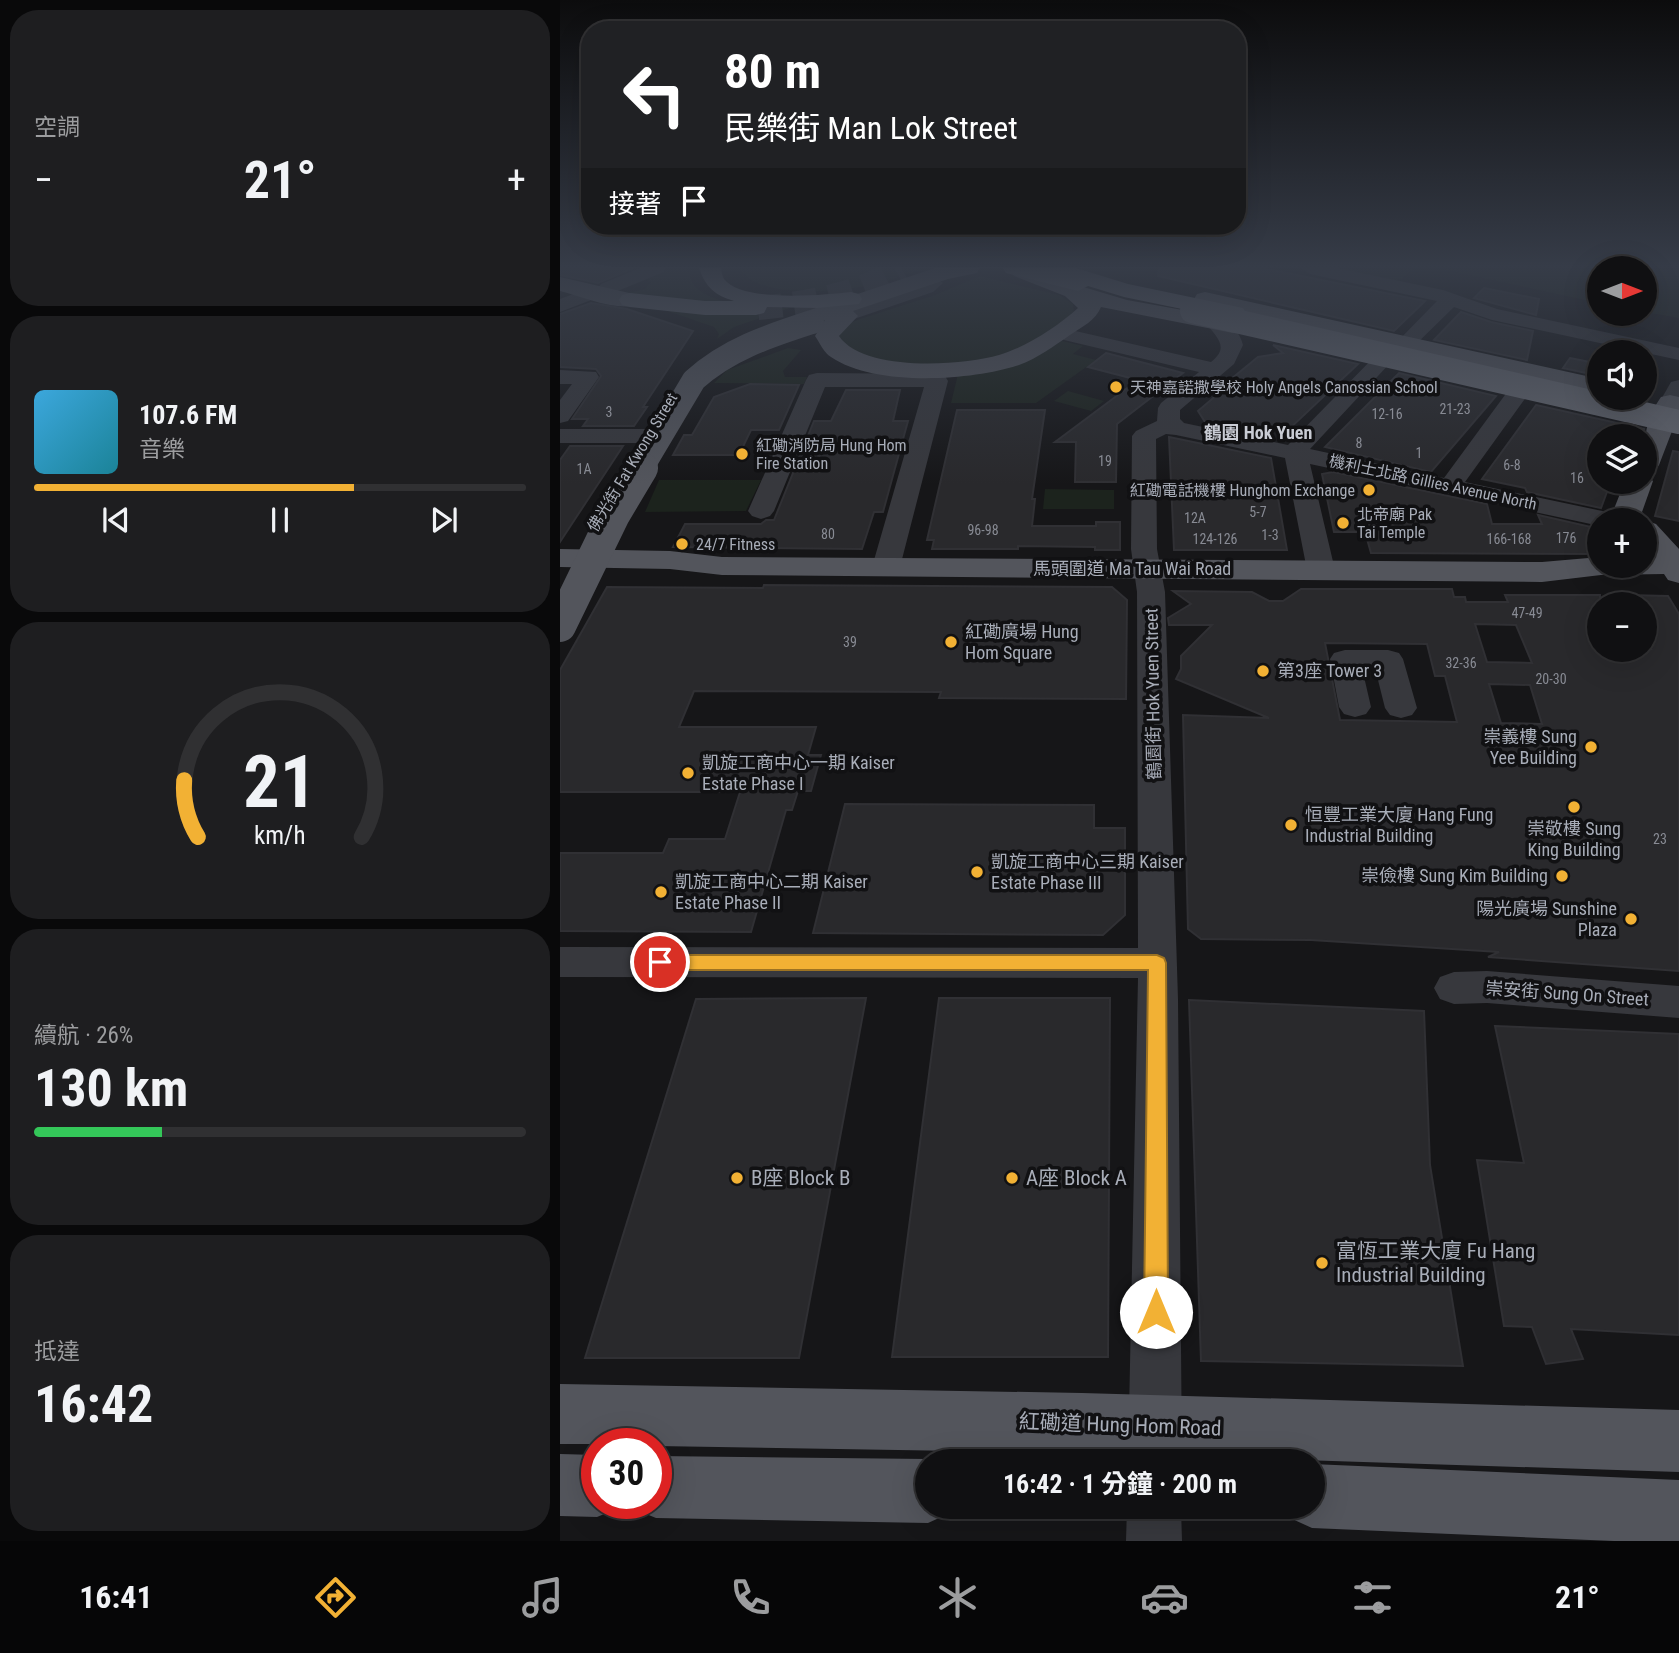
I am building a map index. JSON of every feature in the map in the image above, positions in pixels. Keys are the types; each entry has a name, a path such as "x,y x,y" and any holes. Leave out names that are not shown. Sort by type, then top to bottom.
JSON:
{"highway":[{"path":"1332,340 1675,411"},
{"path":"1365,340 1587,390"},
{"path":"1657,407 1675,411"}],"main road":[{"path":"560,602 596,528 685,379 700,364 733,344 746,340"},
{"path":"560,626 614,515 695,380 707,368 732,352 762,340"},
{"path":"829,340 834,349 851,359 892,368 966,368 1014,358 1044,340"},
{"path":"1310,340 1521,389 1675,411"},
{"path":"1384,340 1587,384"},
{"path":"1657,403 1675,411"},
{"path":"1657,443 1675,411"},
{"path":"577,563 592,528"},
{"path":"1657,551 1678,571"},
{"name":"馬頭圍道 Ma Tau Wai Road","path":"577,563 663,574 722,566 1321,570 1542,572 1609,582 1678,571"},
{"name":"紅磡道 Hung Hom Road","path":"560,1414 1155,1443 1679,1441"},
{"path":"560,1485 581,1486"},
{"path":"672,1487 915,1492"},
{"path":"1325,1497 1679,1512"}],"street":[{"name":"佛光街 Fat Kwong Street","path":"592,528 651,436 681,379 715,349 735,340"},
{"name":"佛光街 Fat Kwong Street","path":"560,608 577,563 644,483 703,382 724,364 773,340"},
{"path":"1090,340 1216,370"},
{"path":"1176,428 1167,421 1169,408 1227,360 1233,345 1232,340"},
{"path":"1405,344 1409,340"},
{"path":"1615,340 1679,354"},
{"path":"1081,356 1102,343"},
{"path":"1321,570 1295,451 1384,358"},
{"path":"560,377 588,377 560,416"},
{"path":"761,511 817,380 937,381 886,567"},
{"path":"1450,486 1521,389"},
{"name":"鶴園街 Hok Yuen Street","path":"1155,1443 1157,963 1151,592 1144,549 1144,436 1162,427 1176,428"},
{"name":"機利士北路 Gillies Avenue North","path":"1176,428 1587,513"},
{"path":"560,436 651,436"},
{"path":"1355,707 1345,659 1388,659 1401,708"},
{"path":"560,962 1157,963"},
{"name":"崇安街 Sung On Street","path":"1454,988 1487,987 1679,1002"},
{"path":"1154,1519 1154,1541"}],"shaded area":[{"path":"839,340 1035,340 999,357 929,365 873,360 861,356"},
{"path":"1058,340 1083,346 1073,354 1096,360 1036,403 951,403 958,374"},
{"path":"788,348 801,350 783,371 785,377 807,377 804,384 714,383 727,370"},
{"path":"1068,391 1104,401 1091,411 1054,401"},
{"path":"659,480 761,480 746,511 645,512"},
{"path":"1045,489 1114,490 1114,509 1043,509"}],"building":[{"path":"560,340 687,340 643,407 647,407 634,426 583,426 588,419 572,419 601,376 596,369 560,367"},
{"path":"1434,340 1531,340 1527,360"},
{"path":"1273,345 1358,364 1285,433 1266,428 1268,438 1207,425 1198,411 1218,394 1214,393 1258,357 1283,353"},
{"path":"1106,353 1183,373 1117,424 1116,482 1075,482 1076,442 1055,442 1138,380 1088,367"},
{"path":"1570,358 1587,361 1587,373 1563,368"},
{"path":"1399,373 1496,396 1431,472 1325,447"},
{"path":"750,384 799,385 779,430 751,430 739,455 673,455 684,435 692,435 714,397"},
{"path":"846,390 900,390 893,421 908,421 883,512 874,512 862,549 673,547 685,524 761,524 766,520 774,520 814,421 831,421"},
{"path":"1536,405 1622,424 1587,424 1587,494 1606,494 1601,508 1482,479"},
{"path":"957,410 1045,410 1032,499 1035,499 1032,526 1096,526 1096,522 1120,522 1120,550 1018,546 1018,549 932,549 934,540 927,540"},
{"path":"1169,437 1271,458 1287,550 1174,550"},
{"path":"570,446 623,446 560,542 560,460"},
{"path":"1673,451 1679,452 1679,521 1657,516"},
{"path":"1333,472 1487,504 1492,524 1542,524 1538,515 1587,526 1587,554 1371,553 1365,532 1334,532 1322,474"},
{"path":"764,585 1112,587 1127,600 1126,699 939,698 941,692 694,691 679,727 816,727 808,755 821,755 811,791 798,791 792,810 786,810 751,932 560,931 560,853 663,853 669,839 725,839 740,792 560,792 560,670 607,587 763,588"},
{"path":"1301,589 1452,589 1454,597 1465,597 1466,602 1508,602 1505,595 1587,595 1587,662 1657,662 1657,596 1668,596 1679,614 1679,971 1488,957 1499,952 1311,940 1201,939 1188,929 1183,715 1269,718 1176,679 1181,669 1181,656 1212,625 1169,625 1168,618 1191,604 1173,591 1252,592 1269,601 1283,601","holes":["1475,624 1516,625 1532,663 1487,662","1325,643 1427,644 1435,676 1445,676 1457,722 1340,720","1489,684 1530,685 1542,724 1501,723"]},
{"name":"凱旋工商中心三期 Kaiser Estate Phase III","path":"845,804 1094,805 1094,828 1125,828 1125,915 1103,935 813,933"},
{"name":"B座 Block B","path":"866,998 799,1358 585,1358 696,999"},
{"name":"A座 Block A","path":"939,998 1110,998 1108,1357 892,1357"},
{"name":"富恆工業大廈 Fu Hang Industrial Building","path":"1189,1000 1424,1011 1430,1165 1463,1366 1201,1361"},
{"path":"1495,1026 1679,1034 1679,1335 1571,1329 1583,1359 1546,1364 1532,1327 1504,1326 1477,1160 1524,1163"}],"place":[{"name":"天神嘉諾撒學校 Holy Angels Canossian School","path":"1116,387"},
{"name":"紅磡消防局 Hung Hom Fire Station","path":"742,454"},
{"name":"紅磡電話機樓 Hunghom Exchange","path":"1369,490"},
{"name":"北帝廟 Pak Tai Temple","path":"1343,523"},
{"name":"24/7 Fitness","path":"682,544"},
{"name":"紅磡廣場 Hung Hom Square","path":"951,642"},
{"name":"第3座 Tower 3","path":"1263,671"},
{"name":"崇義樓 Sung Yee Building","path":"1591,747"},
{"name":"凱旋工商中心一期 Kaiser Estate Phase I","path":"688,773"},
{"name":"崇敬樓 Sung King Building","path":"1574,807"},
{"name":"恒豐工業大廈 Hang Fung Industrial Building","path":"1291,825"},
{"name":"凱旋工商中心三期 Kaiser Estate Phase III","path":"977,872"},
{"name":"崇儉樓 Sung Kim Building","path":"1562,876"},
{"name":"凱旋工商中心二期 Kaiser Estate Phase II","path":"661,892"},
{"name":"陽光廣場 Sunshine Plaza","path":"1631,919"},
{"name":"B座 Block B","path":"737,1178"},
{"name":"A座 Block A","path":"1012,1178"},
{"name":"富恆工業大廈 Fu Hang Industrial Building","path":"1322,1263"}],"district":[{"name":"鶴園 Hok Yuen","path":"1258,433"}],"route":[{"path":"660,962 1157,963 1156,1312"}]}
